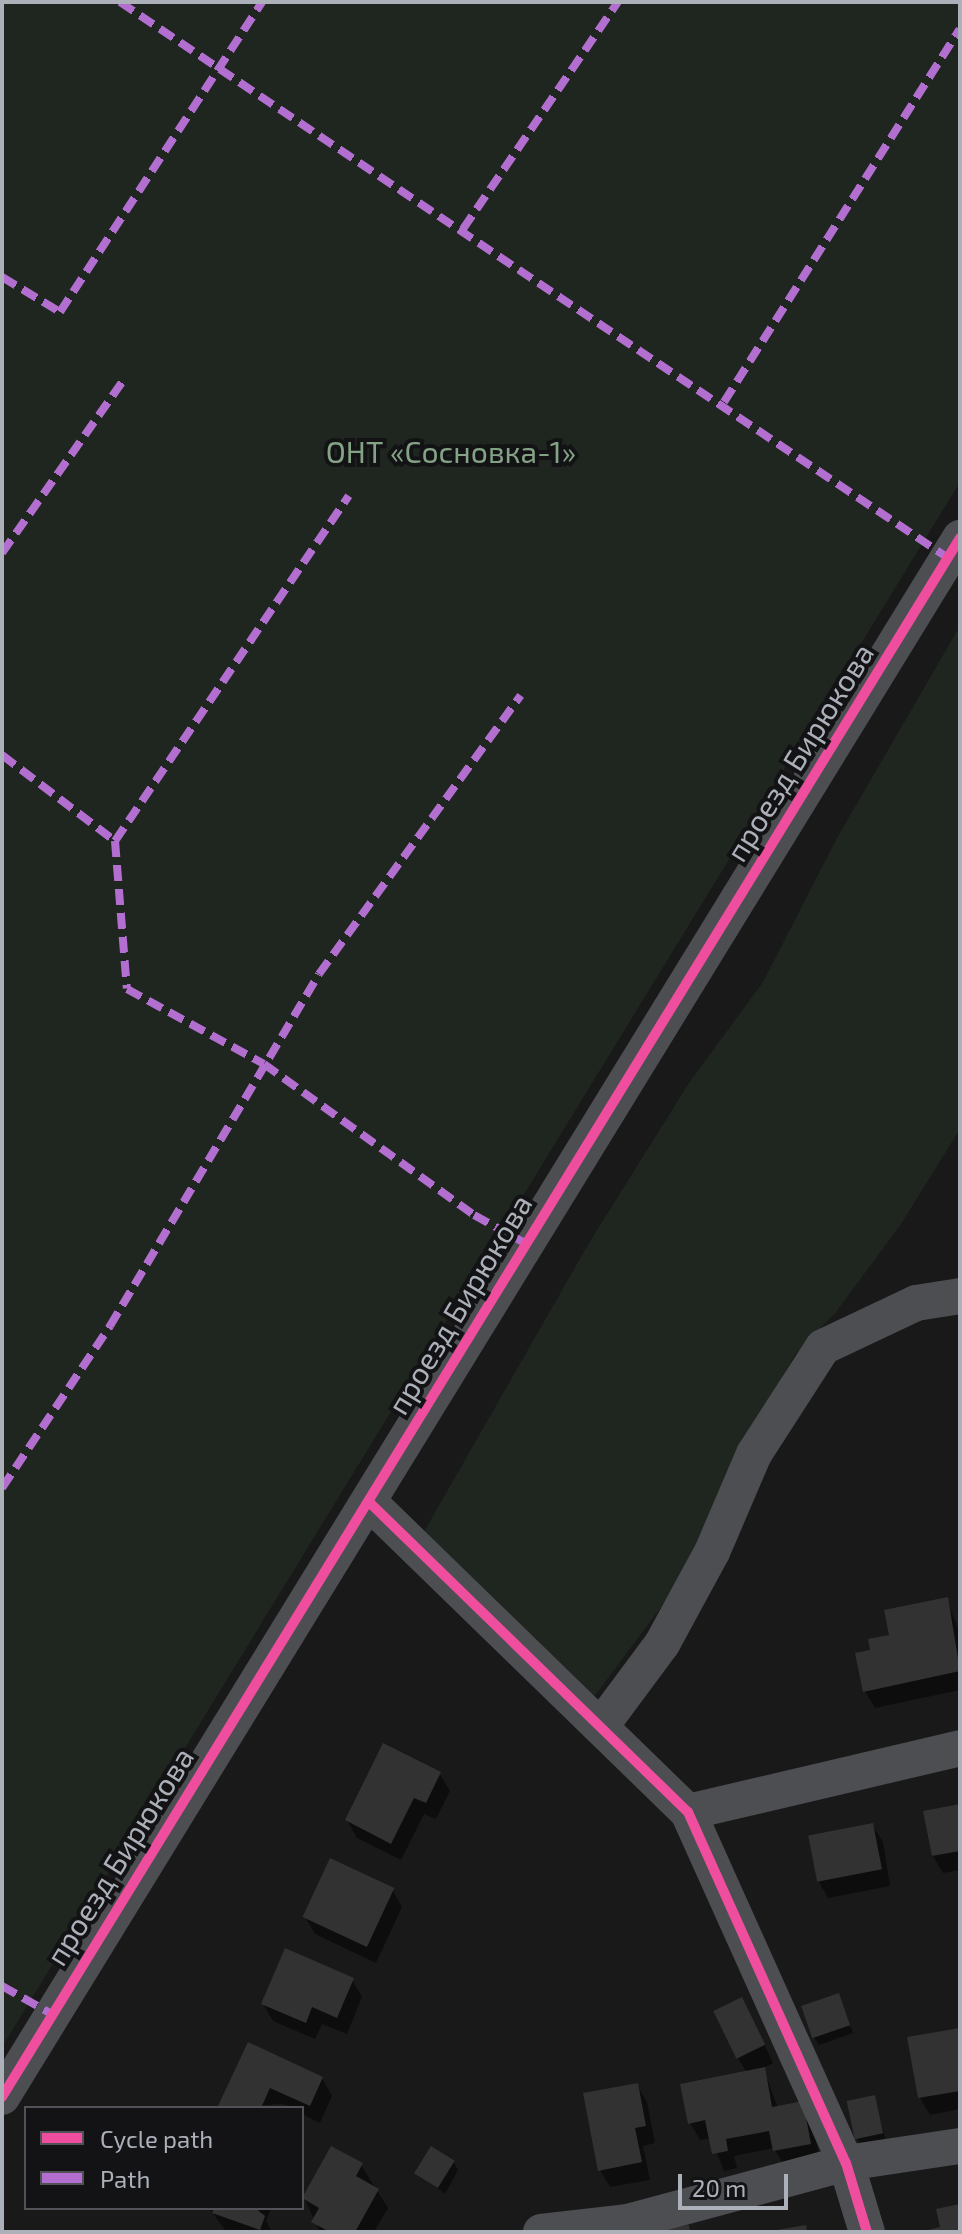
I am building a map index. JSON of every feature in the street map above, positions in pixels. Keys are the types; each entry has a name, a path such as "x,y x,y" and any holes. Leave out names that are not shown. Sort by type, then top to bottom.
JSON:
{"street":[{"name":"проезд Бирюкова","path":"2,2097 369,1502 531,1229 960,538"},
{"path":"601,1726 662,1644 712,1552 754,1454 823,1347 916,1303 960,1296"},
{"path":"369,1502 688,1812 846,2163 867,2232"},
{"path":"688,1812 960,1748"},
{"path":"541,2232 628,2222 846,2163 960,2146"}],"green space":[{"name":"ОНТ «Сосновка-1»","path":"2,2 960,2 960,482 2,2047"},
{"path":"960,626 960,1129 901,1224 836,1312 795,1355 732,1464 676,1587 588,1705 421,1537 589,1243 689,1083 763,982 837,838"}],"building":[{"path":"948,1597 960,1671 863,1692 855,1653 870,1650 868,1639 889,1635 884,1610"},
{"path":"383,1743 441,1772 426,1803 414,1798 391,1844 345,1820"},
{"path":"960,1804 960,1851 932,1856 923,1811"},
{"path":"873,1823 882,1869 817,1882 808,1836"},
{"path":"330,1858 394,1888 367,1947 303,1917"},
{"path":"285,1948 354,1978 337,2018 312,2007 306,2023 261,2004"},
{"path":"839,1993 850,2025 812,2038 801,2006"},
{"path":"742,1997 765,2045 736,2059 713,2011"},
{"path":"960,2028 960,2091 918,2098 907,2037"},
{"path":"248,2042 323,2077 310,2106 270,2088 262,2106 218,2106"},
{"path":"765,2067 772,2107 803,2101 811,2144 773,2151 769,2131 726,2139 728,2151 712,2154 705,2120 688,2124 680,2084"},
{"path":"638,2083 646,2126 635,2128 642,2162 598,2171 583,2093"},
{"path":"875,2095 883,2133 855,2139 847,2101"},
{"path":"331,2146 363,2163 356,2176 379,2189 355,2232 330,2232 311,2222 319,2208 304,2199"},
{"path":"431,2146 455,2161 438,2188 414,2173"},
{"path":"960,2204 960,2232 921,2232 940,2227 936,2209"},
{"path":"213,2210 258,2210 265,2216 260,2230 212,2213"},
{"path":"689,2225 690,2232 667,2232 666,2228"},
{"path":"806,2225 807,2232 777,2232 777,2230"}],"marked path":[{"path":"120,2 948,558"},
{"path":"2,277 60,312 262,2"},
{"path":"463,229 618,2"},
{"path":"724,402 960,29"},
{"path":"2,553 125,378"},
{"path":"115,841 349,496"},
{"path":"2,1488 110,1326 319,974 521,695"},
{"path":"2,755 115,841 127,989 264,1064 474,1215 523,1242"},
{"path":"2,1986 50,2013"}],"cycle path":[{"path":"2,2097 960,538"},
{"path":"369,1502 688,1812 846,2163 867,2232"}]}
